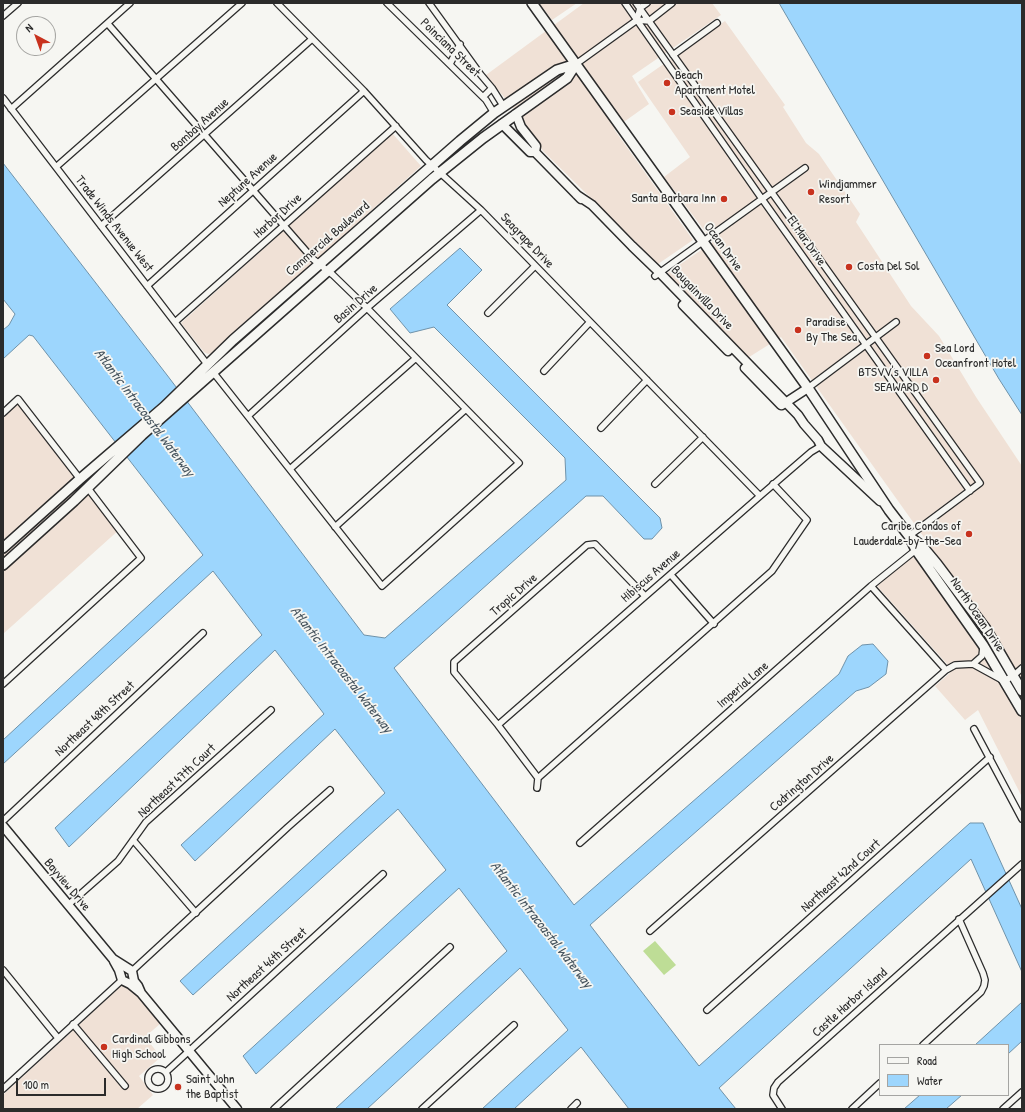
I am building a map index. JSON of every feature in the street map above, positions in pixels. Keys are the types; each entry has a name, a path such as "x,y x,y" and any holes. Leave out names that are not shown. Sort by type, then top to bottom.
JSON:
{"main road":[{"name":"Ocean Drive","path":"532,3 808,388 889,510"},
{"name":"Commercial Boulevard","path":"187,390 216,356 432,165 494,113 557,70 576,64"},
{"name":"Commercial Boulevard","path":"115,455 187,390 213,372 441,172 471,147 567,78 576,64"},
{"path":"502,124 505,116 504,107"},
{"path":"213,372 216,356"},
{"path":"3,548 80,479 115,455"},
{"path":"3,565 74,501 115,455"},
{"path":"74,501 80,489 80,479"},
{"name":"North Ocean Drive","path":"889,510 919,548 946,574 986,629 1022,691"},
{"name":"North Ocean Drive","path":"919,548 983,645 1022,711"}],"street":[{"path":"3,16 18,3"},
{"path":"11,109 130,3"},
{"path":"56,167 242,3"},
{"name":"Seagrape Drive","path":"277,3 364,91 432,165 482,210 760,496"},
{"name":"Poinciana Street","path":"387,3 483,97 494,113"},
{"path":"429,3 492,88 504,107"},
{"name":"El Mar Drive","path":"625,3 762,199 970,491 980,483 636,3"},
{"path":"648,3 640,8 637,20 649,21 672,3"},
{"name":"Commercial Boulevard","path":"576,64 637,20"},
{"path":"673,55 717,23"},
{"path":"108,24 319,264 367,308 519,463 382,586 213,372"},
{"name":"Bombay Avenue","path":"101,226 312,39"},
{"path":"452,66 460,44"},
{"path":"483,97 492,88"},
{"name":"Neptune Avenue","path":"147,286 364,91"},
{"name":"Trade Winds Avenue West","path":"3,98 208,364"},
{"name":"Bougainvilla Drive","path":"516,114 521,127 536,146 535,152 611,232 657,274 775,390 784,404"},
{"path":"502,124 530,152 535,152"},
{"name":"Harbor Drive","path":"175,322 396,126"},
{"path":"657,274 805,168"},
{"name":"Basin Drive","path":"248,416 367,308 482,210"},
{"path":"488,313 535,266"},
{"name":"Bougainvilla Drive","path":"657,274 784,404 798,416 818,440 821,446 889,510"},
{"path":"544,371 590,322"},
{"path":"784,404 808,388 896,322"},
{"path":"290,469 416,358"},
{"path":"601,428 647,380"},
{"path":"775,390 792,395 798,395"},
{"path":"3,413 18,399 80,479"},
{"path":"335,527 466,409"},
{"path":"655,484 703,437"},
{"name":"Hibiscus Avenue","path":"498,725 773,484 811,452 821,446"},
{"path":"538,778 714,624 772,571 807,520 773,484"},
{"path":"3,684 141,558 87,488"},
{"path":"909,536 970,491"},
{"name":"Tropic Drive","path":"498,725 454,672 454,662 587,545 595,544 645,596"},
{"name":"Imperial Lane","path":"580,843 872,586 919,548"},
{"path":"671,574 714,624"},
{"path":"872,586 946,670"},
{"name":"Northeast 48th Street","path":"3,820 203,633"},
{"path":"983,645 982,656 973,664 1004,681 1014,676 1022,668"},
{"name":"Codrington Drive","path":"650,931 946,670 955,665 973,664"},
{"name":"Northeast 47th Court","path":"68,905 118,861 146,822 271,710"},
{"path":"498,725 538,778 537,788"},
{"path":"974,729 1022,819"},
{"name":"Northeast 42nd Court","path":"707,1010 990,757"},
{"path":"4,1085 58,1038 196,913 282,832 330,790"},
{"name":"Bayview Drive","path":"3,826 126,975 134,981 141,993 237,1109"},
{"path":"133,840 196,913"},
{"name":"Castle Harbor Island","path":"782,1109 773,1095 774,1088 778,1082 1022,864"},
{"name":"Northeast 46th Street","path":"166,1072 383,874"},
{"path":"923,1044 981,992 984,986 985,980 983,973 959,919"},
{"path":"274,1109 450,947"},
{"path":"3,970 58,1038"},
{"path":"73,1024 125,1086"},
{"path":"422,1109 514,1025"},
{"path":"852,1109 879,1084"},
{"path":"1003,1109 1022,1092"},
{"path":"571,1109 577,1103"}],"shaded area":[{"path":"539,3 577,3 552,20"},
{"path":"584,3 712,3 721,15 632,76 649,104 614,129 693,240 658,264 543,151 521,118 486,75"},
{"path":"725,21 785,105 783,107 806,143 819,154 860,214 856,222 911,306 939,336 976,397 1022,466 1022,797 978,710 965,720 935,686 950,673 947,664 877,586 928,543 781,337 746,359 666,274 713,242 664,177 690,157 638,82"},
{"path":"392,133 421,166 212,353 208,354 204,352 181,323"},
{"path":"20,401 120,529 3,634 3,415"},
{"name":"Cardinal Gibbons High School","path":"121,986 131,987 161,1023 145,1037 161,1057 139,1076 153,1095 137,1109 3,1109 3,1095"}],"green space":[{"path":"655,941 676,965 664,975 643,951"}],"water":[{"path":"779,3 1022,3 1022,415 999,379"},
{"name":"Atlantic Intracoastal Waterway","path":"3,163 167,375 364,635 385,638 566,480 565,458 434,327 410,333 390,309 460,248 482,270 447,305 660,518 662,528 652,539 644,539 603,496 586,496 394,668 574,905 839,674 848,656 862,645 873,644 888,661 886,674 869,687 856,691 590,925 699,1066 970,823 983,823 1022,909 1022,972 971,859 719,1088 736,1109 629,1109 581,1047 514,1109 482,1109 568,1030 520,968 367,1109 335,1109 507,951 459,888 256,1074 243,1056 446,870 398,809 193,995 180,981 385,793 335,729 195,861 181,845 324,714 275,650 69,847 55,828 262,635 213,571 3,764 3,740 203,555 33,336 29,335 3,359 3,330 9,325 15,314 3,299"},
{"path":"1022,1002 1022,1041 1009,1053 1009,1044 976,1044"},
{"path":"919,1096 961,1096 946,1109 904,1109"}],"place":[{"name":"Beach Apartment Motel","path":"667,83"},
{"name":"Seaside Villas","path":"672,112"},
{"name":"Windjammer Resort","path":"811,192"},
{"name":"Santa Barbara Inn","path":"724,199"},
{"name":"Costa Del Sol","path":"849,267"},
{"name":"Paradise By The Sea","path":"798,330"},
{"name":"Sea Lord Oceanfront Hotel","path":"927,356"},
{"name":"BTSVV's VILLA SEAWARD D","path":"936,380"},
{"name":"Caribe Condos of Lauderdale-by-the-Sea","path":"969,534"},
{"name":"Cardinal Gibbons High School","path":"104,1047"},
{"name":"Saint John the Baptist","path":"178,1087"}]}
